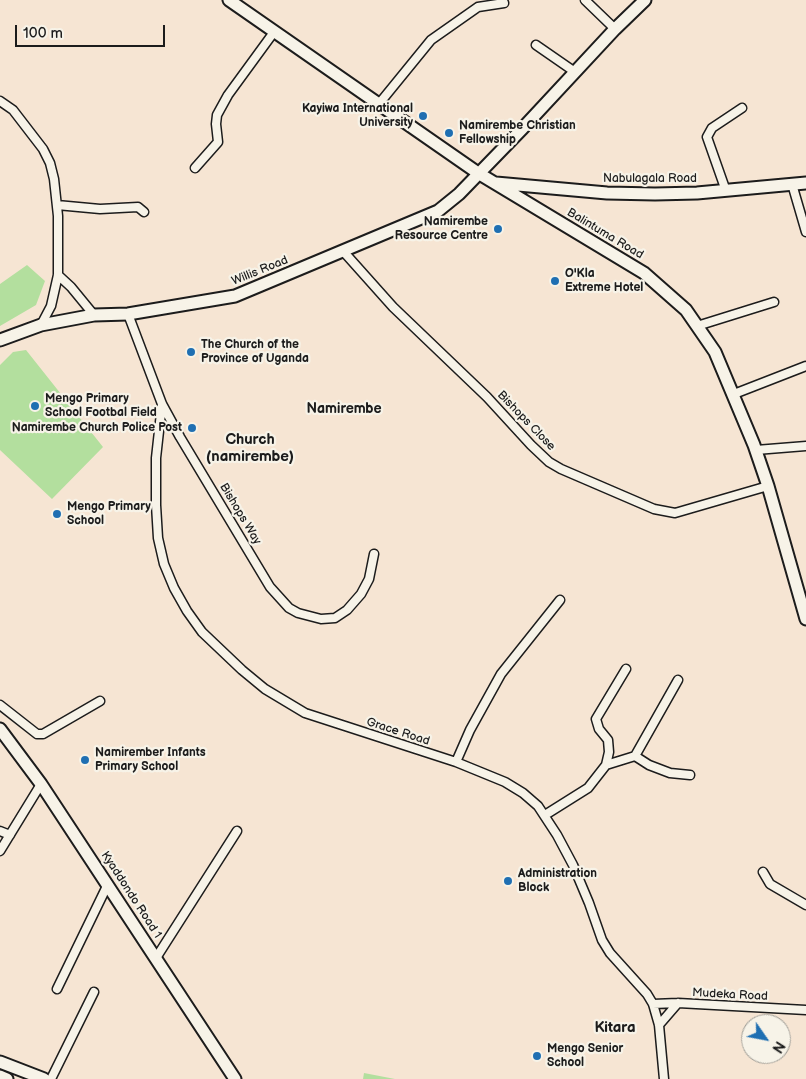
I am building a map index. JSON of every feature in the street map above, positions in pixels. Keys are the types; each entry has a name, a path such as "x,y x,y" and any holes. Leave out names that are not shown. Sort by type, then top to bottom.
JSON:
{"street":[{"name":"Balintuma Road","path":"229,0 478,174 644,273 686,310 715,352 756,450 806,619"},
{"path":"585,0 615,28"},
{"name":"Willis Road","path":"0,340 41,325 94,315 128,314 235,296 438,211 459,194 615,28 645,0"},
{"path":"378,105 431,40 478,7 504,3"},
{"path":"195,168 218,142 217,115 228,95 274,32"},
{"path":"536,45 575,72"},
{"path":"0,101 13,110 43,149 50,163 57,205 58,275 51,306 41,325"},
{"path":"726,191 707,137 712,128 742,108"},
{"name":"Nabulagala Road","path":"494,183 607,193 697,193 806,183"},
{"path":"792,184 806,232"},
{"path":"57,205 100,209 138,207 144,212"},
{"name":"Bishops Close","path":"343,251 393,307 487,397 531,445 549,462 561,469 654,509 675,513 768,486"},
{"path":"58,275 72,287 94,315"},
{"path":"698,326 774,302"},
{"name":"Bishops Way","path":"128,314 162,404 180,437 270,587 290,608 321,619 335,618 347,610 360,594 369,579 374,554"},
{"path":"734,394 806,366"},
{"name":"Grace Road","path":"162,404 156,466 158,538 164,564 174,588 202,632 265,689 305,713 456,762 505,782 523,793 538,806 573,865 602,940 610,953 637,981 653,1004 659,1025 664,1079"},
{"path":"756,450 806,446"},
{"path":"456,762 470,730 501,674 560,600"},
{"path":"545,815 588,788 606,766 608,740 599,729 596,720 626,669"},
{"path":"606,766 635,756 678,680"},
{"path":"0,705 37,734 43,734 100,701"},
{"name":"Kyaddondo Road 1","path":"0,729 41,784 235,1079"},
{"path":"635,756 649,765 670,772 690,775"},
{"path":"0,851 41,784"},
{"path":"0,831 10,835"},
{"path":"156,958 237,831"},
{"path":"763,872 770,884 806,904"},
{"path":"57,989 108,884"},
{"path":"51,1079 94,992"},
{"path":"659,1025 678,1003"},
{"name":"Mudeka Road","path":"653,1004 678,1003 806,1010"},
{"path":"0,1062 44,1079"},
{"path":"0,1076 7,1079"}],"green space":[{"path":"27,265 45,281 36,305 0,326 0,284"},
{"name":"Mengo Primary School Footbal Field","path":"26,350 103,447 52,499 0,450 0,365 13,352"},
{"path":"364,1073 395,1079 363,1079"}],"place":[{"name":"Kayiwa International University","path":"423,116"},
{"name":"Namirembe Christian Fellowship","path":"449,133"},
{"name":"Namirembe Resource Centre","path":"498,229"},
{"name":"O'Kla Extreme Hotel","path":"555,281"},
{"name":"The Church of the Province of Uganda","path":"191,352"},
{"name":"Mengo Primary School Footbal Field","path":"35,406"},
{"name":"Namirembe Church Police Post","path":"192,428"},
{"name":"Mengo Primary School","path":"57,514"},
{"name":"Namirember Infants Primary School","path":"85,760"},
{"name":"Administration Block","path":"508,881"},
{"name":"Mengo Senior School","path":"537,1056"}],"district":[{"name":"Namirembe","path":"344,409"},
{"name":"Church (namirembe)","path":"250,448"},
{"name":"Kitara","path":"615,1028"}]}
